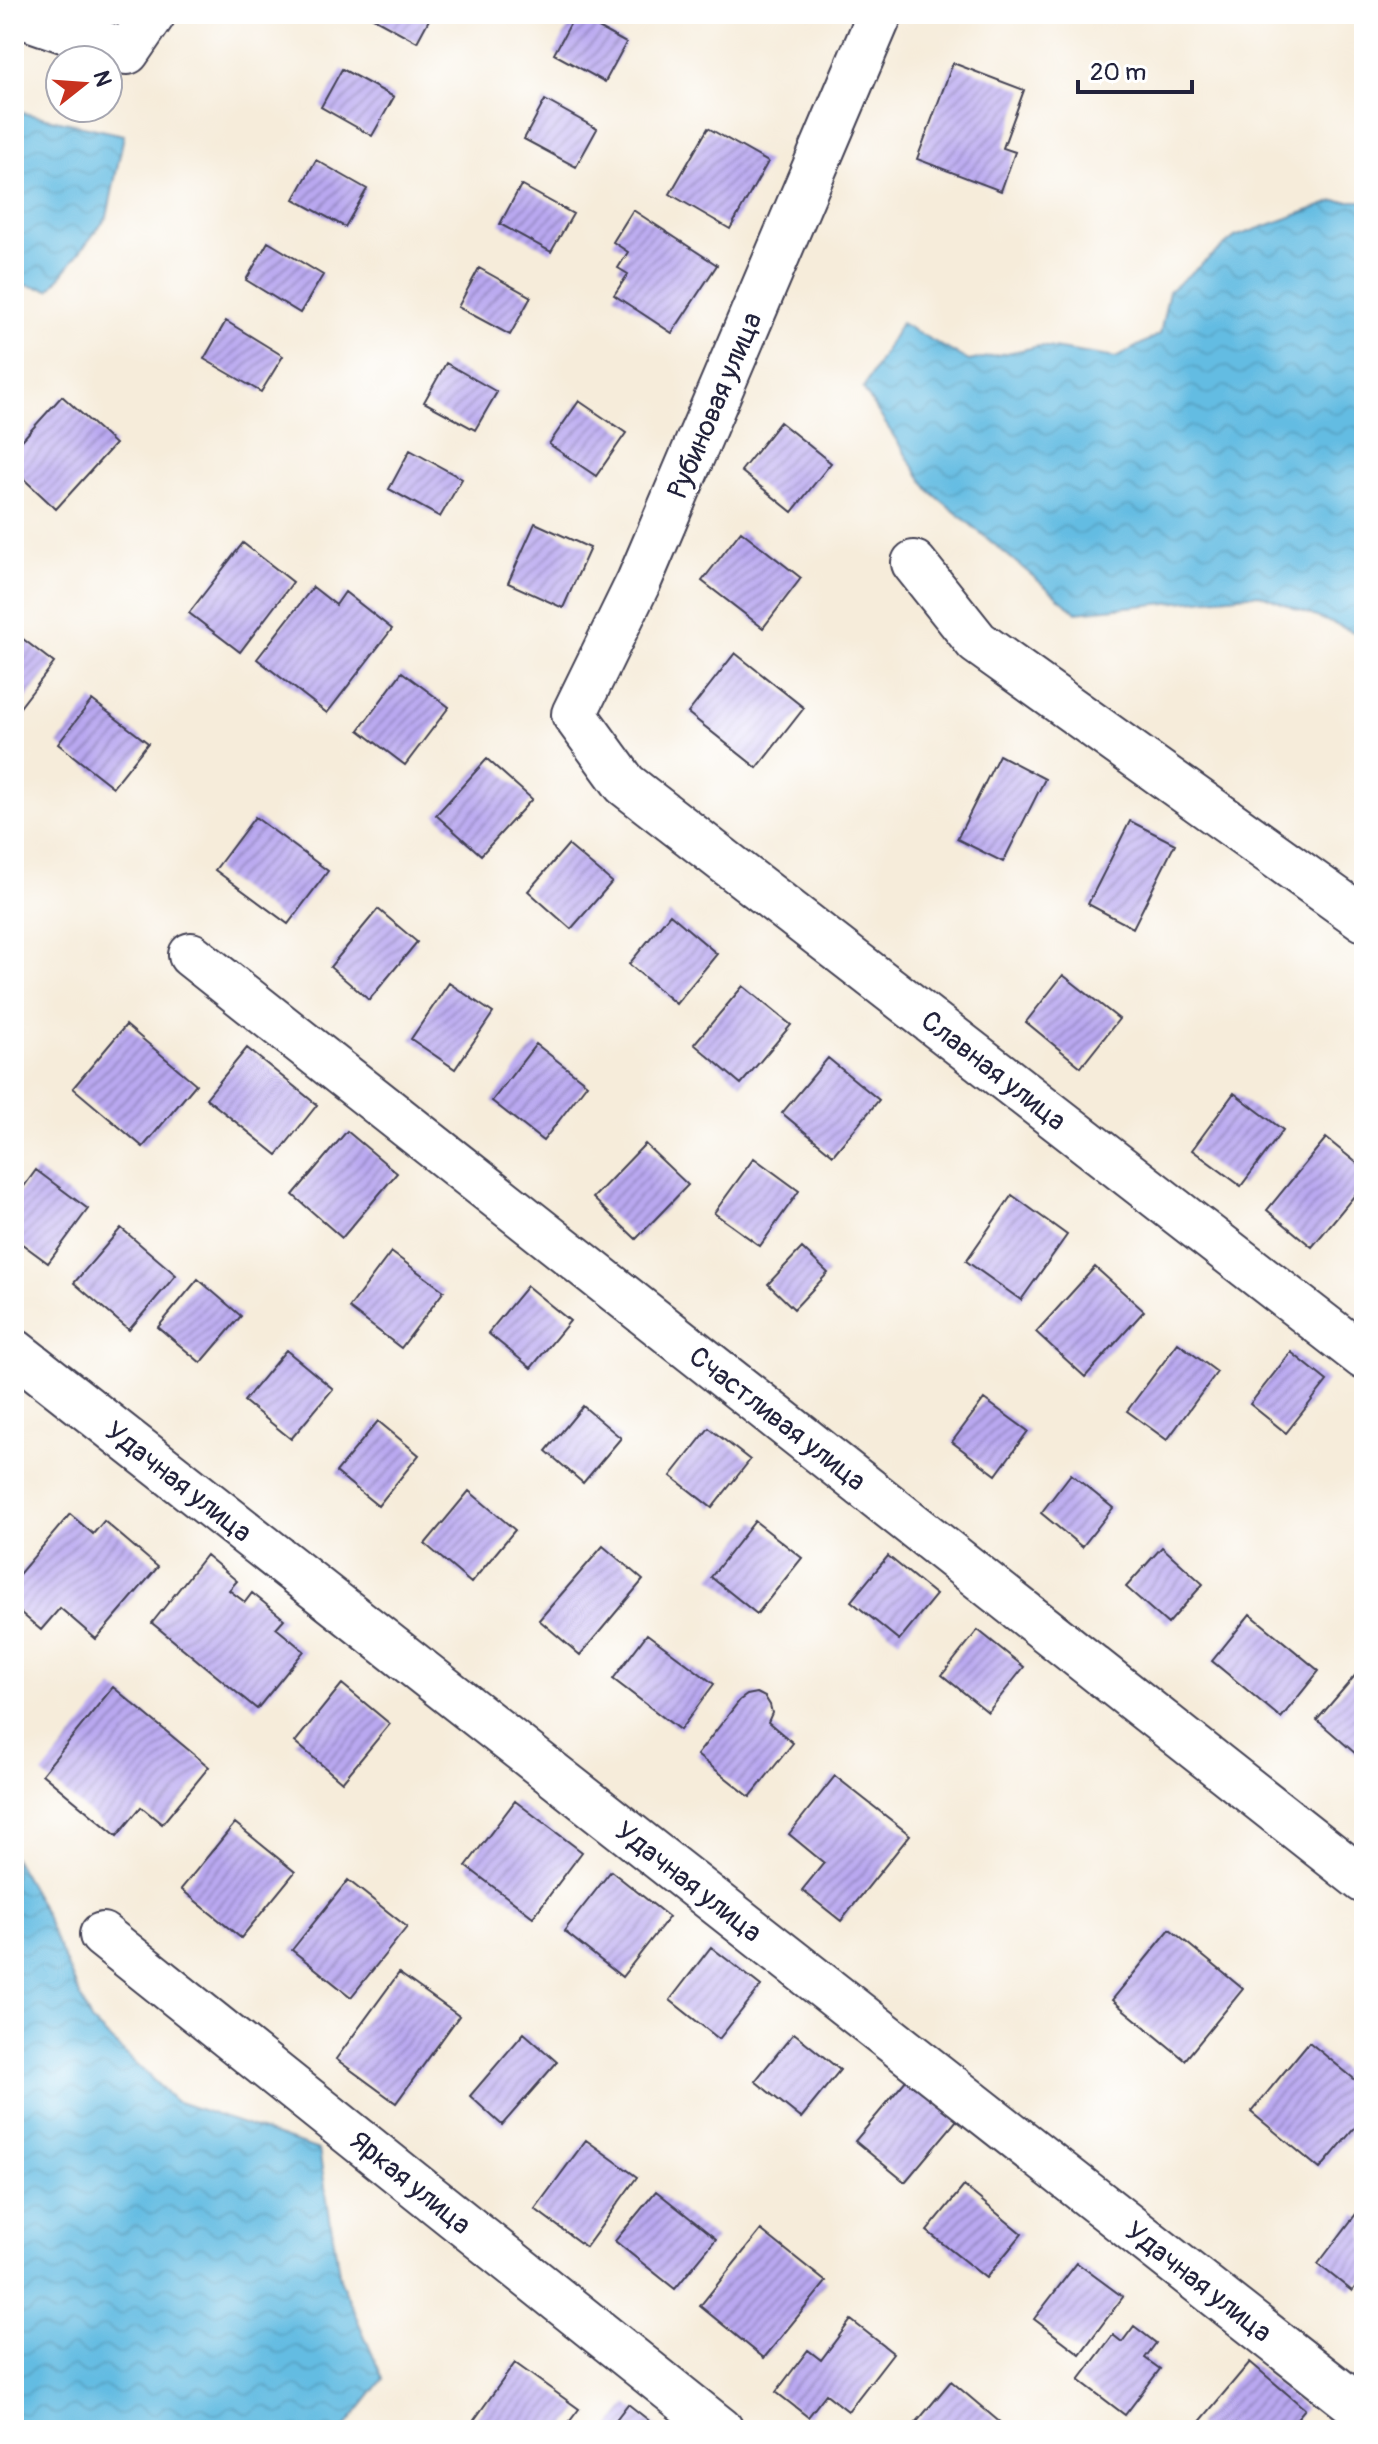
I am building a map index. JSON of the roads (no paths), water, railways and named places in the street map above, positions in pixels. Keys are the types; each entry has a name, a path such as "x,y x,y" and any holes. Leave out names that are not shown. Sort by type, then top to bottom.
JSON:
{"street":[{"path":"17,14 127,52 153,14"},
{"name":"Рубиновая улица","path":"625,784 574,714 639,581 864,24"},
{"path":"914,563 977,642 1364,919"},
{"name":"Славная улица","path":"625,784 1364,1357"},
{"name":"Счастливая улица","path":"191,955 1364,1881"},
{"name":"Удачная улица","path":"14,1351 1364,2411"},
{"name":"Яркая улица","path":"102,1935 721,2430"}],"water":[{"path":"14,111 44,118 44,124 74,124 124,135 107,217 50,290 14,283"},
{"path":"1335,201 1364,201 1364,636 1259,594 1076,612 929,490 863,389 901,323 969,361 1040,346 1116,358 1160,334 1169,291 1235,237"},
{"path":"14,1858 41,1906 91,2021 175,2101 319,2150 340,2279 383,2379 343,2430 14,2430"}]}
